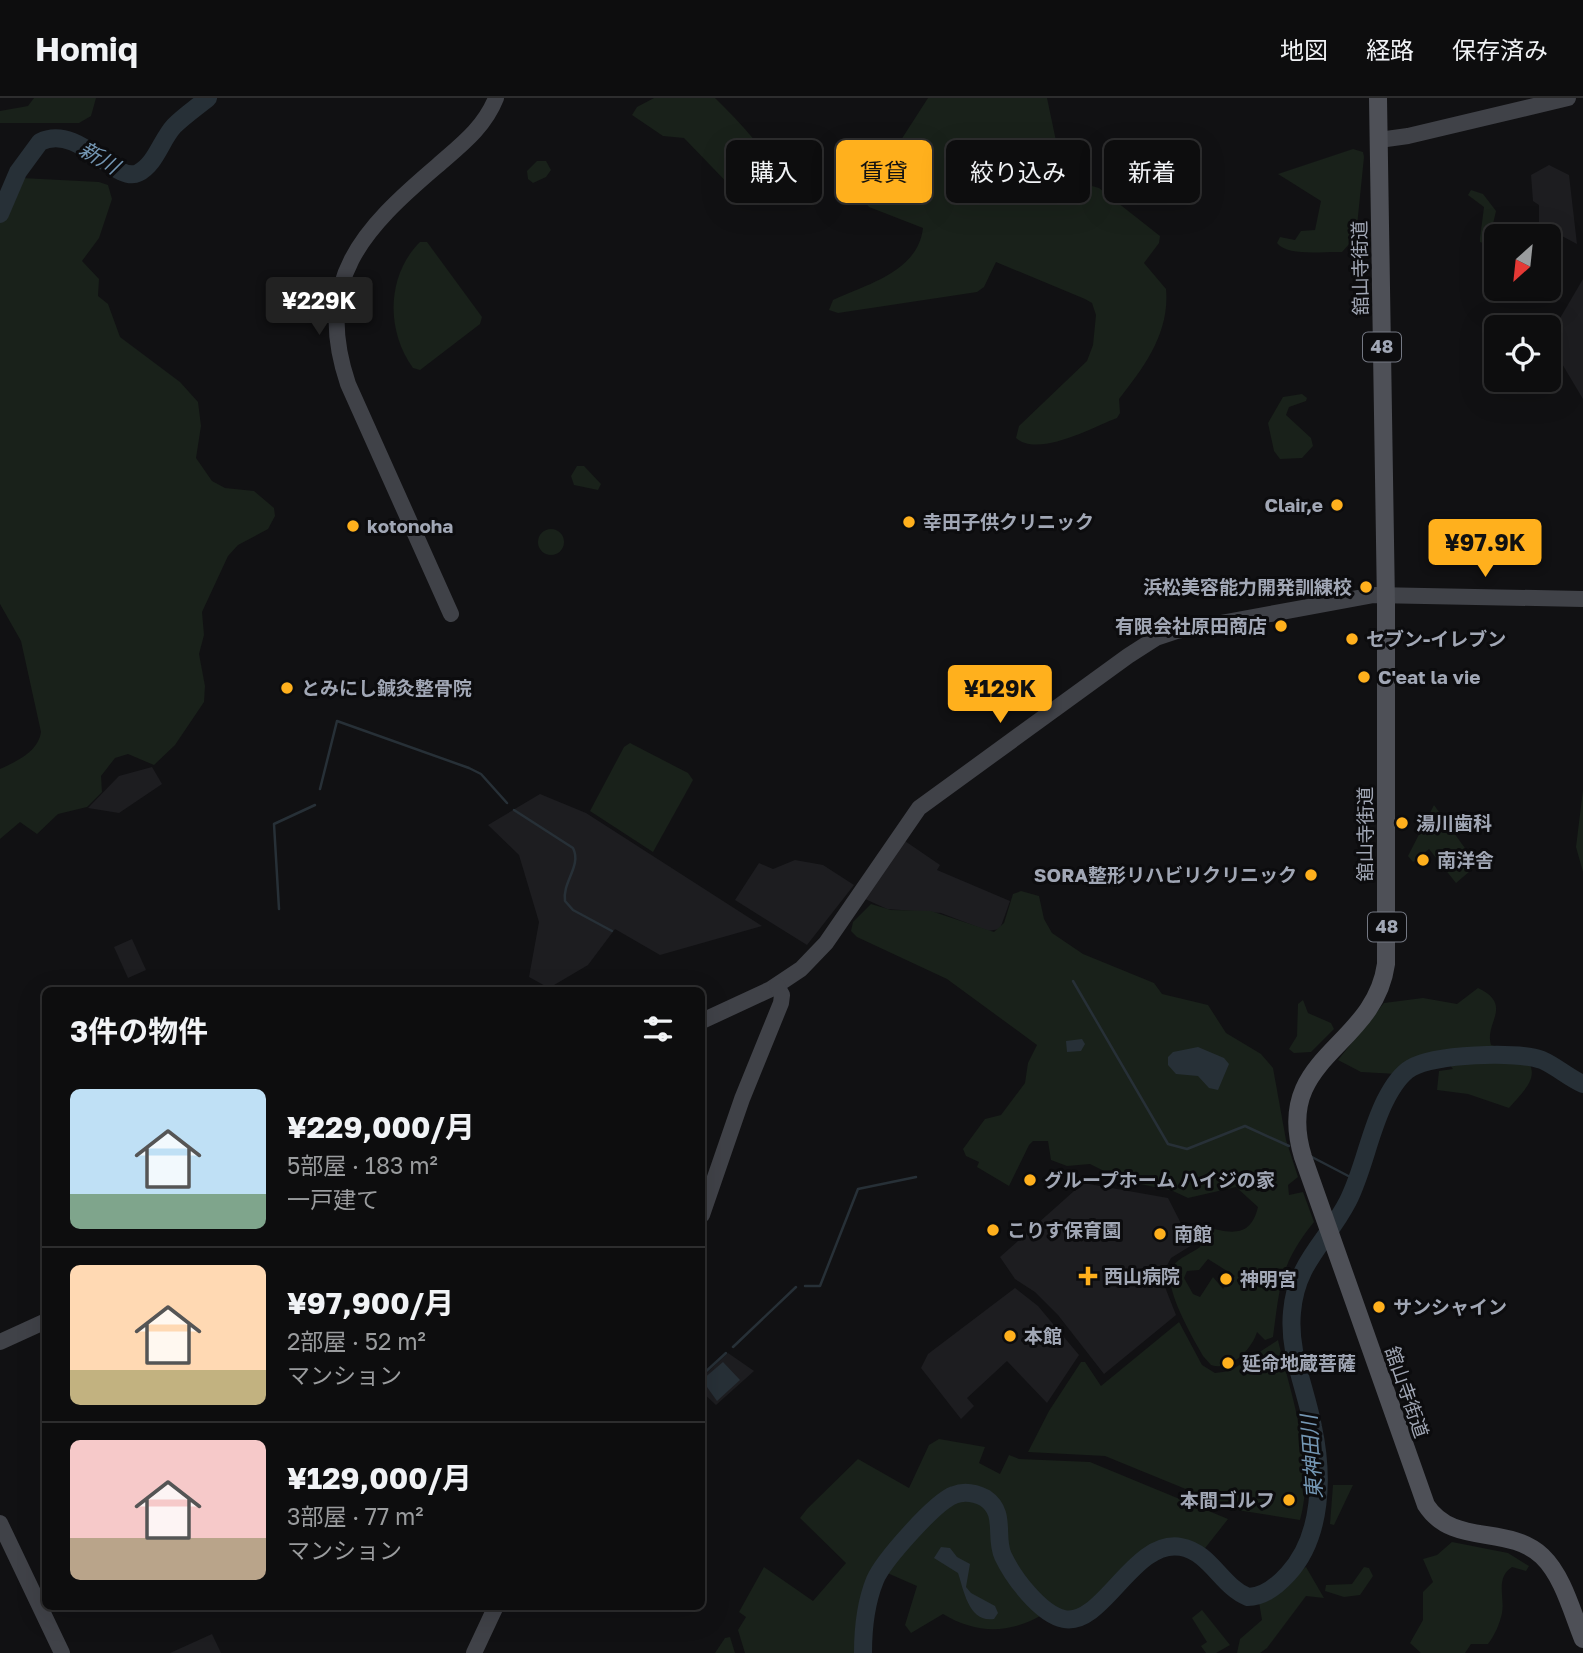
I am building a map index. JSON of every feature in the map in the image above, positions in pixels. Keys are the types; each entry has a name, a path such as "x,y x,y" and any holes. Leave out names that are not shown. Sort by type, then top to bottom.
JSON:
{"main road":[{"name":"舘山寺街道","path":"1378,98 1385,596 1385,974 1368,1012 1307,1079 1296,1118 1300,1148 1426,1505 1437,1519 1452,1529 1517,1541 1540,1555 1553,1571 1583,1639"}],"street":[{"path":"451,614 348,384 338,345 338,314 349,265 369,229 390,206 476,132 496,98"},
{"path":"1379,140 1408,136 1568,98"},
{"path":"705,1020 777,986 801,969 826,943 919,808 1146,644 1188,628 1385,596 1583,598"},
{"path":"705,1206 742,1099 781,1003 777,986"},
{"path":"0,1342 42,1323"},
{"path":"0,1523 62,1653"},
{"path":"474,1653 494,1610"}],"shaded area":[{"path":"34,98 96,98 91,116 79,123 0,123 0,111 28,106"},
{"path":"654,98 715,98 754,140 726,140 726,182 684,138 663,136 632,115 637,107"},
{"path":"928,98 1047,98 1056,140 946,140 946,203 1090,203 1092,186 1104,192 1104,203 1118,203 1160,236 1159,243 1144,263 1166,289 1164,320 1146,362 1119,399 1120,413 1117,418 1051,443 1038,445 1016,438 1019,426 1087,361 1093,345 1096,315 1092,303 1085,299 996,262 984,287 977,292 838,313 829,310 833,300 889,275 912,256 919,243 923,228 869,207 866,203 932,203 932,140 901,140"},
{"path":"1353,149 1363,152 1364,157 1357,226 1364,238 1350,243 1342,252 1298,252 1282,247 1277,243 1280,237 1295,240 1301,231 1315,230 1321,201 1278,174"},
{"path":"537,161 546,161 551,170 546,177 533,183 528,179 527,171"},
{"path":"1549,165 1569,175 1577,244 1561,236 1561,224 1539,224 1539,205 1533,201 1531,175"},
{"path":"22,178 99,182 108,185 112,199 99,238 82,261 99,279 98,296 108,304 120,337 180,382 198,402 201,426 196,458 212,481 225,488 254,491 274,508 275,516 268,529 238,545 228,556 202,612 204,635 199,654 205,686 204,702 175,745 154,765 128,754 115,758 101,776 102,792 87,807 58,814 37,834 20,822 0,839 0,769 31,750 41,732 21,641 0,604 0,223"},
{"path":"1471,190 1483,194 1496,211 1493,224 1484,224 1484,244 1480,242 1484,207 1468,195"},
{"path":"420,242 427,242 482,317 480,324 420,370 413,368 404,353 394,321 394,304 401,271"},
{"path":"1583,279 1583,399 1561,362 1561,317"},
{"path":"1302,394 1307,398 1306,401 1289,407 1286,415 1311,438 1313,446 1302,458 1280,459 1274,451 1268,423 1283,397"},
{"path":"577,466 584,466 601,484 598,490 574,485 571,476"},
{"path":"551,529 560,533 564,542 560,551 551,555 542,551 538,542 542,533"},
{"path":"630,743 688,773 693,780 653,852 590,811 624,747"},
{"path":"152,767 162,784 119,813 88,808 119,776"},
{"path":"1583,790 1583,872 1576,847"},
{"path":"540,794 586,813 762,926 660,955 615,929 588,965 547,987 529,977 539,922 519,855 488,825"},
{"path":"1434,805 1477,865 1456,883 1429,849 1413,862 1408,856"},
{"path":"902,839 940,865 937,870 1010,901 1000,929 988,931 941,913 887,909 863,898"},
{"path":"795,860 823,865 854,885 807,945 735,900 759,863 773,869"},
{"path":"1021,891 1039,896 1044,919 1052,933 1083,954 1154,983 1162,994 1208,1005 1226,1033 1261,1054 1273,1068 1286,1140 1298,1177 1288,1185 1289,1195 1303,1192 1314,1222 1294,1250 1283,1276 1273,1337 1265,1340 1257,1332 1245,1352 1233,1362 1211,1365 1203,1356 1179,1311 1170,1274 1176,1263 1200,1247 1204,1227 1230,1232 1244,1229 1250,1225 1258,1207 1236,1187 1188,1198 1173,1191 1122,1180 1090,1164 1067,1166 1051,1160 1048,1141 1033,1141 1029,1145 1009,1186 977,1167 979,1162 966,1156 963,1149 985,1119 1001,1115 1025,1083 1028,1063 1037,1045 947,979 857,937 851,931 853,922 871,904 891,910 931,911 994,932 1004,923 1013,894","holes":["1208,1259 1235,1276 1223,1289 1213,1277 1200,1297 1193,1294 1184,1278 1187,1271 1199,1270"]},
{"path":"132,939 146,970 128,978 114,947"},
{"path":"1478,988 1489,994 1496,1008 1491,1029 1491,1045 1523,1054 1532,1069 1530,1082 1509,1108 1468,1094 1437,1090 1439,1071 1453,1069 1441,1054 1432,1055 1422,1072 1415,1075 1361,1072 1338,1060 1384,1003 1423,998 1457,1004"},
{"path":"1303,1000 1308,1013 1331,1023 1334,1029 1311,1052 1294,1053 1289,1049 1297,1036 1298,1004"},
{"path":"1082,1039 1085,1044 1081,1051 1067,1052 1066,1041"},
{"path":"1198,1047 1224,1058 1229,1064 1218,1090 1209,1088 1198,1076 1176,1074 1168,1065 1168,1057 1173,1052"},
{"name":"西山病院","path":"1083,1183 1168,1198 1192,1245 1171,1258 1163,1273 1163,1282 1176,1315 1104,1374 1058,1315 1035,1292 1015,1279 1000,1257"},
{"path":"1015,1288 1038,1306 1079,1355 1047,1403 1007,1361 967,1398 974,1406 961,1419 921,1368 928,1354"},
{"path":"1179,1322 1202,1365 1215,1373 1230,1371 1278,1340 1295,1407 1303,1453 1305,1476 1300,1520 1237,1510 1105,1456 1028,1452 1049,1411 1081,1362 1085,1362 1101,1386"},
{"path":"728,1353 754,1371 716,1405 705,1395 705,1374"},
{"path":"723,1362 740,1380 717,1401 705,1384 705,1377"},
{"path":"939,1439 985,1447 979,1463 1000,1474 1009,1455 1019,1459 1090,1462 1228,1519 1202,1552 1179,1543 1160,1545 1142,1554 1097,1601 1082,1611 1065,1615 1036,1597 1007,1554 1003,1515 997,1504 977,1490 965,1488 940,1497 876,1570 863,1605 859,1653 745,1653 738,1630 746,1617 739,1612 764,1567 813,1601 846,1563 800,1518 807,1509 858,1459 909,1488 929,1445"},
{"path":"1333,1485 1353,1485 1334,1525 1330,1524"},
{"path":"965,1497 987,1505 994,1520 996,1547 1003,1565 1018,1588 1042,1615 1017,1626 992,1629 968,1625 943,1614 911,1633 905,1625 917,1586 885,1572 946,1505"},
{"path":"1452,1542 1508,1553 1529,1566 1526,1571 1512,1567 1507,1571 1502,1582 1501,1617 1488,1644 1471,1644 1465,1653 1421,1653 1410,1643 1423,1620 1423,1592 1433,1582 1423,1559 1437,1555"},
{"path":"941,1547 950,1548 957,1557 970,1564 966,1587 971,1593 995,1606 998,1613 994,1619 986,1619 973,1611 965,1597 958,1573 934,1558"},
{"path":"1306,1567 1324,1598 1306,1596 1267,1648 1260,1653 1237,1653 1240,1639 1262,1620 1259,1602"},
{"path":"1364,1567 1369,1568 1373,1576 1360,1595 1344,1597 1325,1591 1326,1585 1352,1584"},
{"path":"1202,1610 1230,1645 1216,1653 1206,1653 1201,1646 1207,1642 1192,1618"},
{"path":"212,1634 221,1653 170,1653"},
{"path":"730,1637 735,1653 715,1653 725,1638"}],"waterway":[{"name":"新川","path":"0,214 18,172 40,142 54,138 69,140 118,170 129,174 138,173 154,158 174,126 208,98"},
{"path":"320,789 337,721 469,768 481,774 507,803"},
{"path":"279,909 274,824 315,805"},
{"path":"514,810 573,848 574,868 566,887 565,901 573,910 612,931"},
{"path":"1073,981 1168,1144 1187,1149 1245,1126 1289,1146"},
{"name":"東神田川","path":"863,1653 867,1607 880,1571 923,1520 945,1500 962,1493 977,1495 992,1504 998,1518 1003,1556 1013,1574 1028,1594 1046,1610 1064,1619 1078,1618 1092,1610 1134,1568 1148,1556 1164,1548 1181,1547 1191,1550 1208,1562 1231,1586 1248,1597 1265,1593 1275,1586 1300,1559 1308,1542 1314,1523 1319,1484 1313,1427 1298,1370 1291,1327 1295,1295 1306,1266 1348,1201 1379,1113 1393,1087 1407,1071 1422,1063 1475,1055 1514,1055 1542,1060 1583,1084"},
{"path":"1310,1156 1356,1180"},
{"path":"805,1286 820,1286 858,1189 916,1177"},
{"path":"733,1347 796,1287"},
{"path":"705,1372 726,1353"}],"place":[{"name":"Clair,e","path":"1337,505"},
{"name":"幸田子供クリニック","path":"909,522"},
{"name":"kotonoha","path":"353,526"},
{"name":"浜松美容能力開発訓練校","path":"1366,587"},
{"name":"有限会社原田商店","path":"1281,626"},
{"name":"セブン-イレブン","path":"1352,639"},
{"name":"C'eat la vie","path":"1364,677"},
{"name":"とみにし鍼灸整骨院","path":"287,688"},
{"name":"湯川歯科","path":"1402,823"},
{"name":"南洋舎","path":"1423,860"},
{"name":"SORA整形リハビリクリニック","path":"1311,875"},
{"name":"グループホーム ハイジの家","path":"1030,1180"},
{"name":"こりす保育園","path":"993,1230"},
{"name":"南館","path":"1160,1234"},
{"name":"西山病院","path":"1088,1276"},
{"name":"神明宮","path":"1226,1279"},
{"name":"サンシャイン","path":"1379,1307"},
{"name":"本館","path":"1010,1336"},
{"name":"延命地蔵菩薩","path":"1228,1363"},
{"name":"本間ゴルフ","path":"1289,1500"}]}
